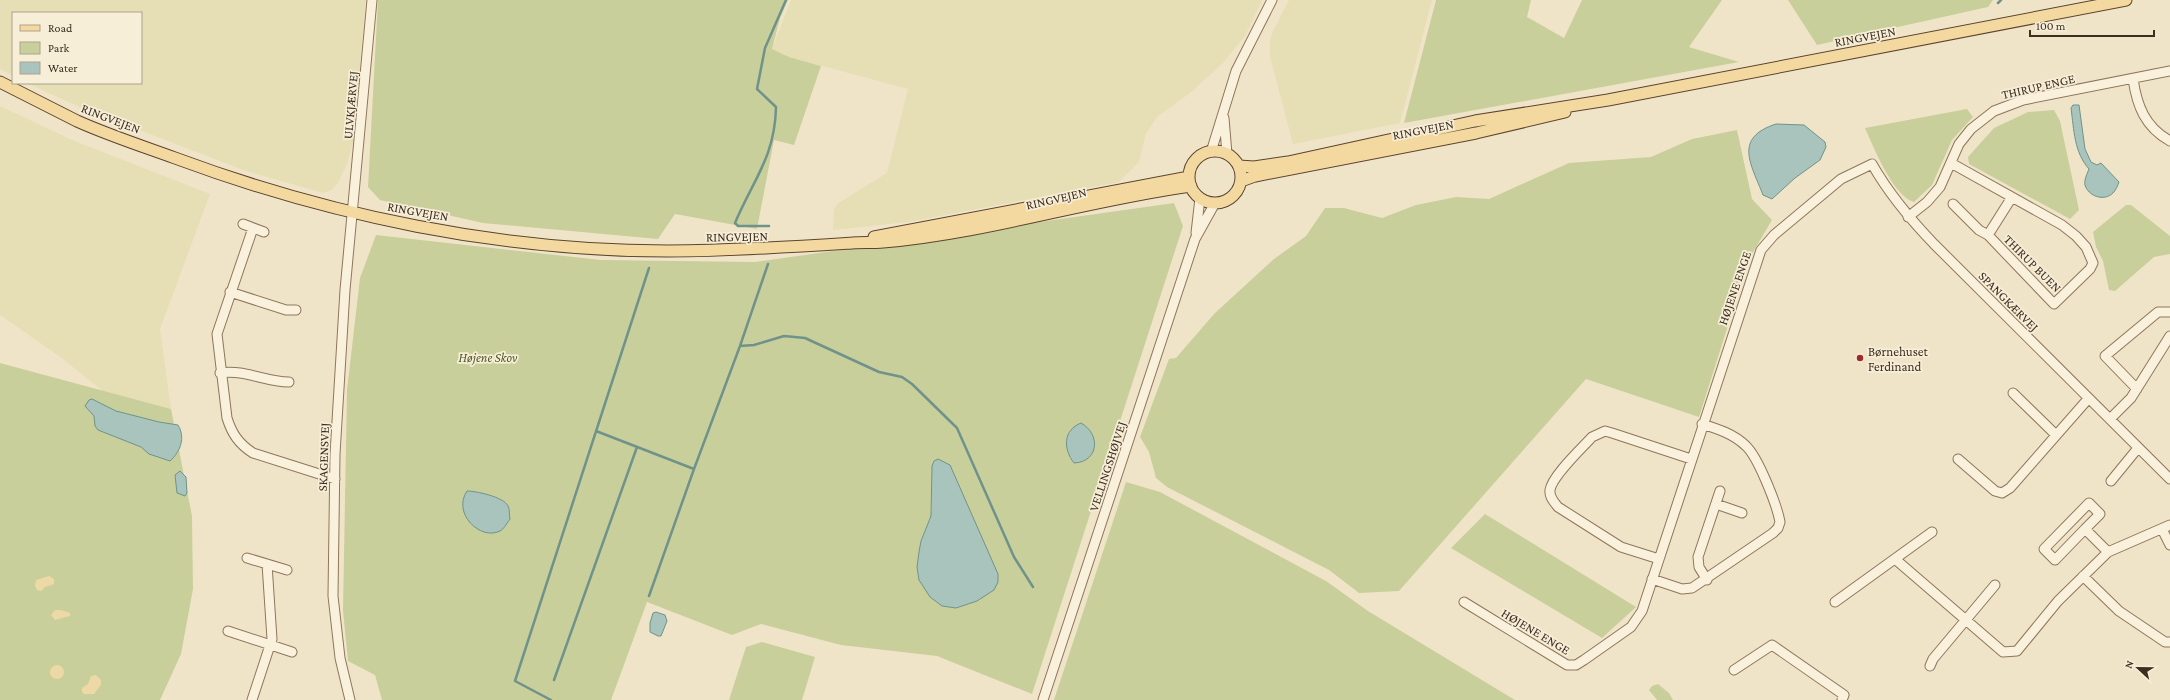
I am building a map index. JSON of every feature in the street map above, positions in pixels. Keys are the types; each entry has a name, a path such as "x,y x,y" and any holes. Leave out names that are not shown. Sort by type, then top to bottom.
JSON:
{"main road":[{"name":"RINGVEJEN","path":"1239,166 1254,167 1288,162 1475,120 1608,100 2126,0"},
{"name":"RINGVEJEN","path":"0,82 79,122 217,173 353,213 476,236 574,247 665,251 763,250 882,242 1014,222 1190,182"},
{"name":"RINGVEJEN","path":"1241,181 1255,176 1476,133 1608,100"},
{"path":"1211,152 1227,154 1239,166 1241,181 1238,191 1230,199 1215,203 1200,198 1190,182 1196,160 1211,152"}],"street":[{"name":"ULVKJÆRVEJ","path":"353,213 372,0"},
{"path":"1211,152 1241,60 1272,0"},
{"name":"THIRUP ENGE","path":"1908,217 1927,202 1940,187 1960,144 1971,129 1994,110 2008,104 2170,71"},
{"path":"2133,79 2136,100 2144,118 2160,134 2170,141"},
{"path":"1223,115 1227,154"},
{"path":"1951,163 2012,197"},
{"name":"SPANGKÆRVEJ","path":"1872,164 1887,189 1908,217 2088,399 2170,479"},
{"name":"HØJENE ENGE","path":"1464,602 1566,665 1576,665 1631,627 1637,620 1659,560 1702,424 1761,250 1774,235 1841,179 1872,164"},
{"name":"THIRUP BUEN","path":"1954,204 1979,230 1988,236 2054,304 2090,269 2093,263 2086,247 2076,236 2062,225 2012,197 1988,236"},
{"name":"VELLINGSHØJVEJ","path":"1195,239 1200,198"},
{"name":"VELLINGSHØJVEJ","path":"1043,700 1195,239 1215,203"},
{"name":"SKAGENSVEJ","path":"350,700 340,658 333,596 339,362 350,228 353,213"},
{"path":"243,224 264,232"},
{"path":"253,228 217,334 220,373 227,418 231,430 244,447 262,456 335,479"},
{"path":"230,292 286,310 296,310"},
{"path":"2137,388 2105,356 2158,312 2170,312"},
{"path":"2110,419 2131,398 2170,336"},
{"path":"220,373 236,371 277,382 290,382"},
{"path":"2013,393 2056,435"},
{"path":"1958,459 1995,490 2002,493 2010,488 2088,399"},
{"path":"1652,579 1682,589 1692,588 1707,580 1772,533 1778,528 1780,522 1754,456 1746,446 1732,435 1702,424"},
{"path":"1659,560 1621,547 1558,507 1551,498 1550,491 1559,475 1592,437 1599,432 1612,433 1691,459"},
{"path":"2111,481 2138,448"},
{"path":"1707,580 1697,563 1720,491"},
{"path":"2089,503 2100,514 2085,530 2055,560 2044,549 2089,503"},
{"path":"1716,504 1742,513"},
{"path":"1895,558 2003,652 2017,651 2058,601 2108,552 2166,527 2170,545"},
{"path":"2085,530 2108,552"},
{"path":"1835,602 1932,532"},
{"path":"247,558 287,570"},
{"path":"252,700 272,639 268,564"},
{"path":"2084,576 2119,611 2165,642 2170,642"},
{"path":"1930,666 1933,659 1995,585"},
{"path":"228,632 292,652"},
{"path":"1734,670 1772,645 1844,695 1842,700"}],"shaded area":[{"path":"0,0 366,0 353,142 347,164 338,183 332,190 323,193 243,170 75,105 29,84 142,84 142,12 12,12 12,75 0,69"},
{"path":"791,0 1262,0 1245,36 1222,64 1190,93 1157,117 1146,134 1139,162 1119,182 908,222 833,230 834,210 837,204 887,173 908,89 789,57 772,49"},
{"path":"1289,0 1432,0 1400,123 1293,144 1270,56 1270,41 1273,31"},
{"path":"0,106 72,140 210,194 160,329 171,409 103,391 59,356 0,315"}],"green space":[{"path":"378,0 788,0 780,18 772,49 789,57 821,66 794,145 774,140 757,229 675,214 658,239 483,223 380,200 368,187"},
{"path":"1436,0 1531,0 1527,17 1564,38 1582,0 1722,0 1689,47 1739,62 1404,123"},
{"path":"1788,0 1993,0 1988,7 1817,45"},
{"path":"1967,109 1973,117 1952,140 1932,185 1914,202 1906,198 1899,191 1885,170 1865,128"},
{"path":"2054,110 2060,121 2079,210 2070,219 1969,164 1968,157 1994,128 2028,112"},
{"path":"1737,130 1752,199 1772,220 1749,259 1699,417 1586,379 1399,591 1359,593 1329,570 1167,487 1156,478 1149,452 1140,437 1169,359 1176,358 1214,314 1274,259 1306,236 1325,208 1344,208 1382,218 1416,205 1456,197 1489,199 1569,163 1651,157 1692,139"},
{"name":"Højene Skov","path":"1174,203 1183,226 1032,694 937,656 841,645 761,624 732,635 647,602 611,700 382,700 375,675 348,661 343,611 347,390 360,278 376,235 601,260 755,262","holes":["932,466 956,608 942,606 921,541 931,516"]},
{"path":"2126,205 2131,205 2170,236 2170,254 2154,257 2115,291 2109,290 2103,261 2096,247 2093,232"},
{"path":"0,363 171,409 192,516 193,589 181,654 160,700 0,700"},
{"path":"1126,482 1160,492 1326,581 1368,611 1515,700 1054,700"},
{"path":"1485,514 1636,607 1602,638 1451,548"},
{"path":"762,642 815,657 802,700 729,700 746,647"},
{"path":"1658,684 1669,693 1673,700 1657,700 1649,690 1652,686"}],"sand":[{"path":"49,576 54,579 54,584 45,587 41,591 37,590 35,586 36,580"},
{"path":"55,610 70,613 70,616 55,620 51,615"},
{"path":"54,665 60,665 64,669 64,675 60,679 54,679 50,675 50,669"},
{"path":"96,675 101,680 101,685 94,694 84,694 82,692 82,688 88,684 91,676"}],"water":[{"path":"2073,105 2079,105 2085,149 2091,162 2097,165 2101,163 2119,182 2113,193 2109,196 2101,197 2093,195 2089,192 2085,185 2085,179 2089,169 2080,155 2074,132 2071,108"},
{"path":"1776,124 1804,125 1825,142 1826,147 1820,160 1795,178 1772,199 1763,195 1754,173 1749,153 1750,144 1754,137 1763,130"},
{"path":"92,399 116,411 159,422 178,425 182,435 182,440 177,453 170,461 149,454 141,447 98,430 95,426 94,416 85,406 89,400"},
{"path":"1081,423 1092,434 1094,447 1088,458 1074,463 1068,452 1067,440 1071,430"},
{"path":"938,459 950,465 998,574 998,582 994,590 977,601 956,608 942,606 930,597 919,580 917,567 921,541 931,516 932,466 934,461"},
{"path":"180,471 186,477 187,493 185,496 177,493 175,475"},
{"path":"467,491 496,497 509,507 510,519 503,529 492,533 484,532 477,529 470,523 463,508 463,499"},
{"path":"656,612 665,615 667,621 661,636 650,632 650,623 653,613"}],"waterway":[{"path":"769,226 738,226 735,223 762,168 772,140 776,107 757,89 765,48 786,0"},
{"path":"1998,3 2001,0"},
{"path":"596,431 694,469 740,346 768,264"},
{"path":"551,700 515,681 649,268"},
{"path":"740,346 754,345 784,336 805,338 879,372 902,377 912,384 957,428 1014,557 1033,587"},
{"path":"554,680 637,447"},
{"path":"649,596 694,469"}],"place":[{"name":"Børnehuset Ferdinand","path":"1860,358"}]}
